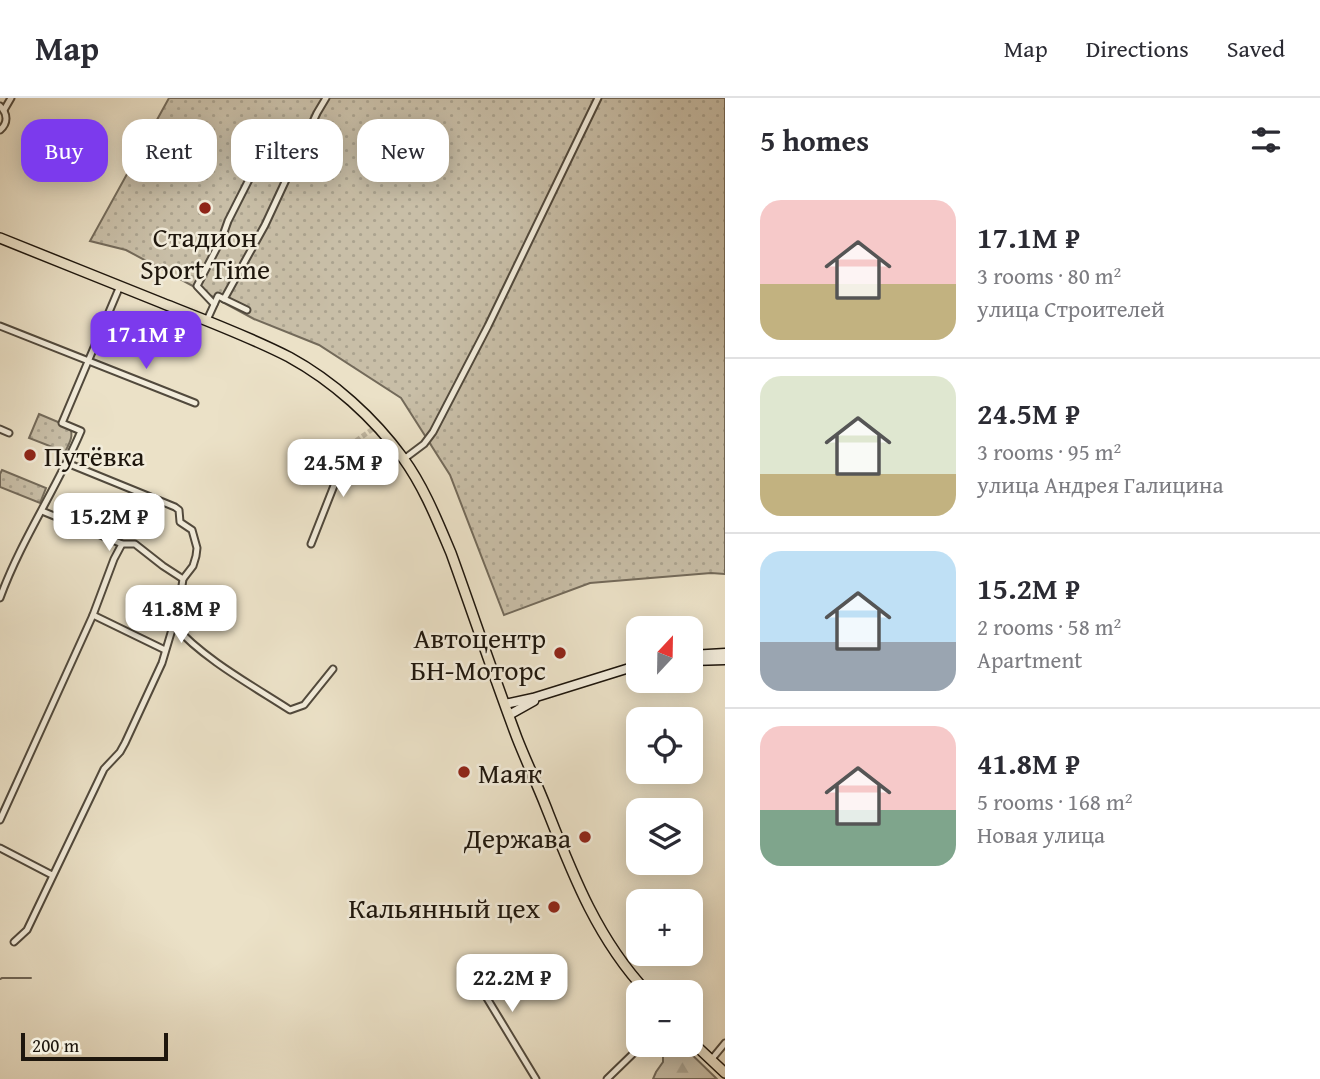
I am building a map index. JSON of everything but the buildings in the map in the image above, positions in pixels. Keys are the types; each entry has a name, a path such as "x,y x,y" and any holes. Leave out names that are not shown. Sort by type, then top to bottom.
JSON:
{"main road":[{"path":"0,238 207,320 291,359 327,383 369,417 404,459 427,498 451,552 509,715 573,877 594,919 621,963 636,980"},
{"path":"704,654 725,653"},
{"path":"704,661 725,660"},
{"path":"505,704 626,671"},
{"path":"509,715 530,702 626,671"},
{"path":"703,1054 725,1073"}],"street":[{"path":"0,130 6,120 2,108 11,98"},
{"path":"225,299 265,225 326,98"},
{"path":"404,459 424,444 433,432 488,326 598,98"},
{"path":"214,304 197,286 248,182"},
{"path":"0,597 81,431 62,423 120,286"},
{"path":"207,320 218,296 247,310"},
{"path":"0,326 195,403"},
{"path":"0,429 9,433"},
{"path":"311,544 350,445"},
{"path":"14,942 27,930 104,769 120,752 162,663 174,625 183,579 190,572 197,548 192,530 180,522 179,510 67,463"},
{"path":"42,511 122,544 135,544 183,579"},
{"path":"0,820 95,612 122,544"},
{"path":"0,570 9,574"},
{"path":"95,612 165,650"},
{"path":"174,625 204,653 290,710 304,705 333,668"},
{"path":"168,641 185,638"},
{"path":"0,848 52,875"},
{"path":"465,962 536,1079"},
{"path":"710,1061 725,1044"},
{"path":"607,1079 630,1057"}],"green space":[{"path":"169,98 725,98 725,574 590,583 504,615 450,475 401,398 319,345 254,319 126,250 90,241 123,182 217,182 217,119 157,119"},
{"path":"39,414 70,427 71,437 65,452 29,438"},
{"path":"2,470 46,488 40,503 0,487"},
{"path":"663,1057 694,1057 717,1079 653,1079"}],"waterway":[{"path":"0,979 31,978"}],"tunnel":[{"path":"350,445 377,426"}],"place":[{"name":"Стадион Sport Time","path":"205,208"},
{"name":"Путёвка","path":"30,455"},
{"name":"Автоцентр БН-Моторс","path":"560,653"},
{"name":"Маяк","path":"464,772"},
{"name":"Держава","path":"585,837"},
{"name":"Кальянный цех","path":"554,907"}]}
